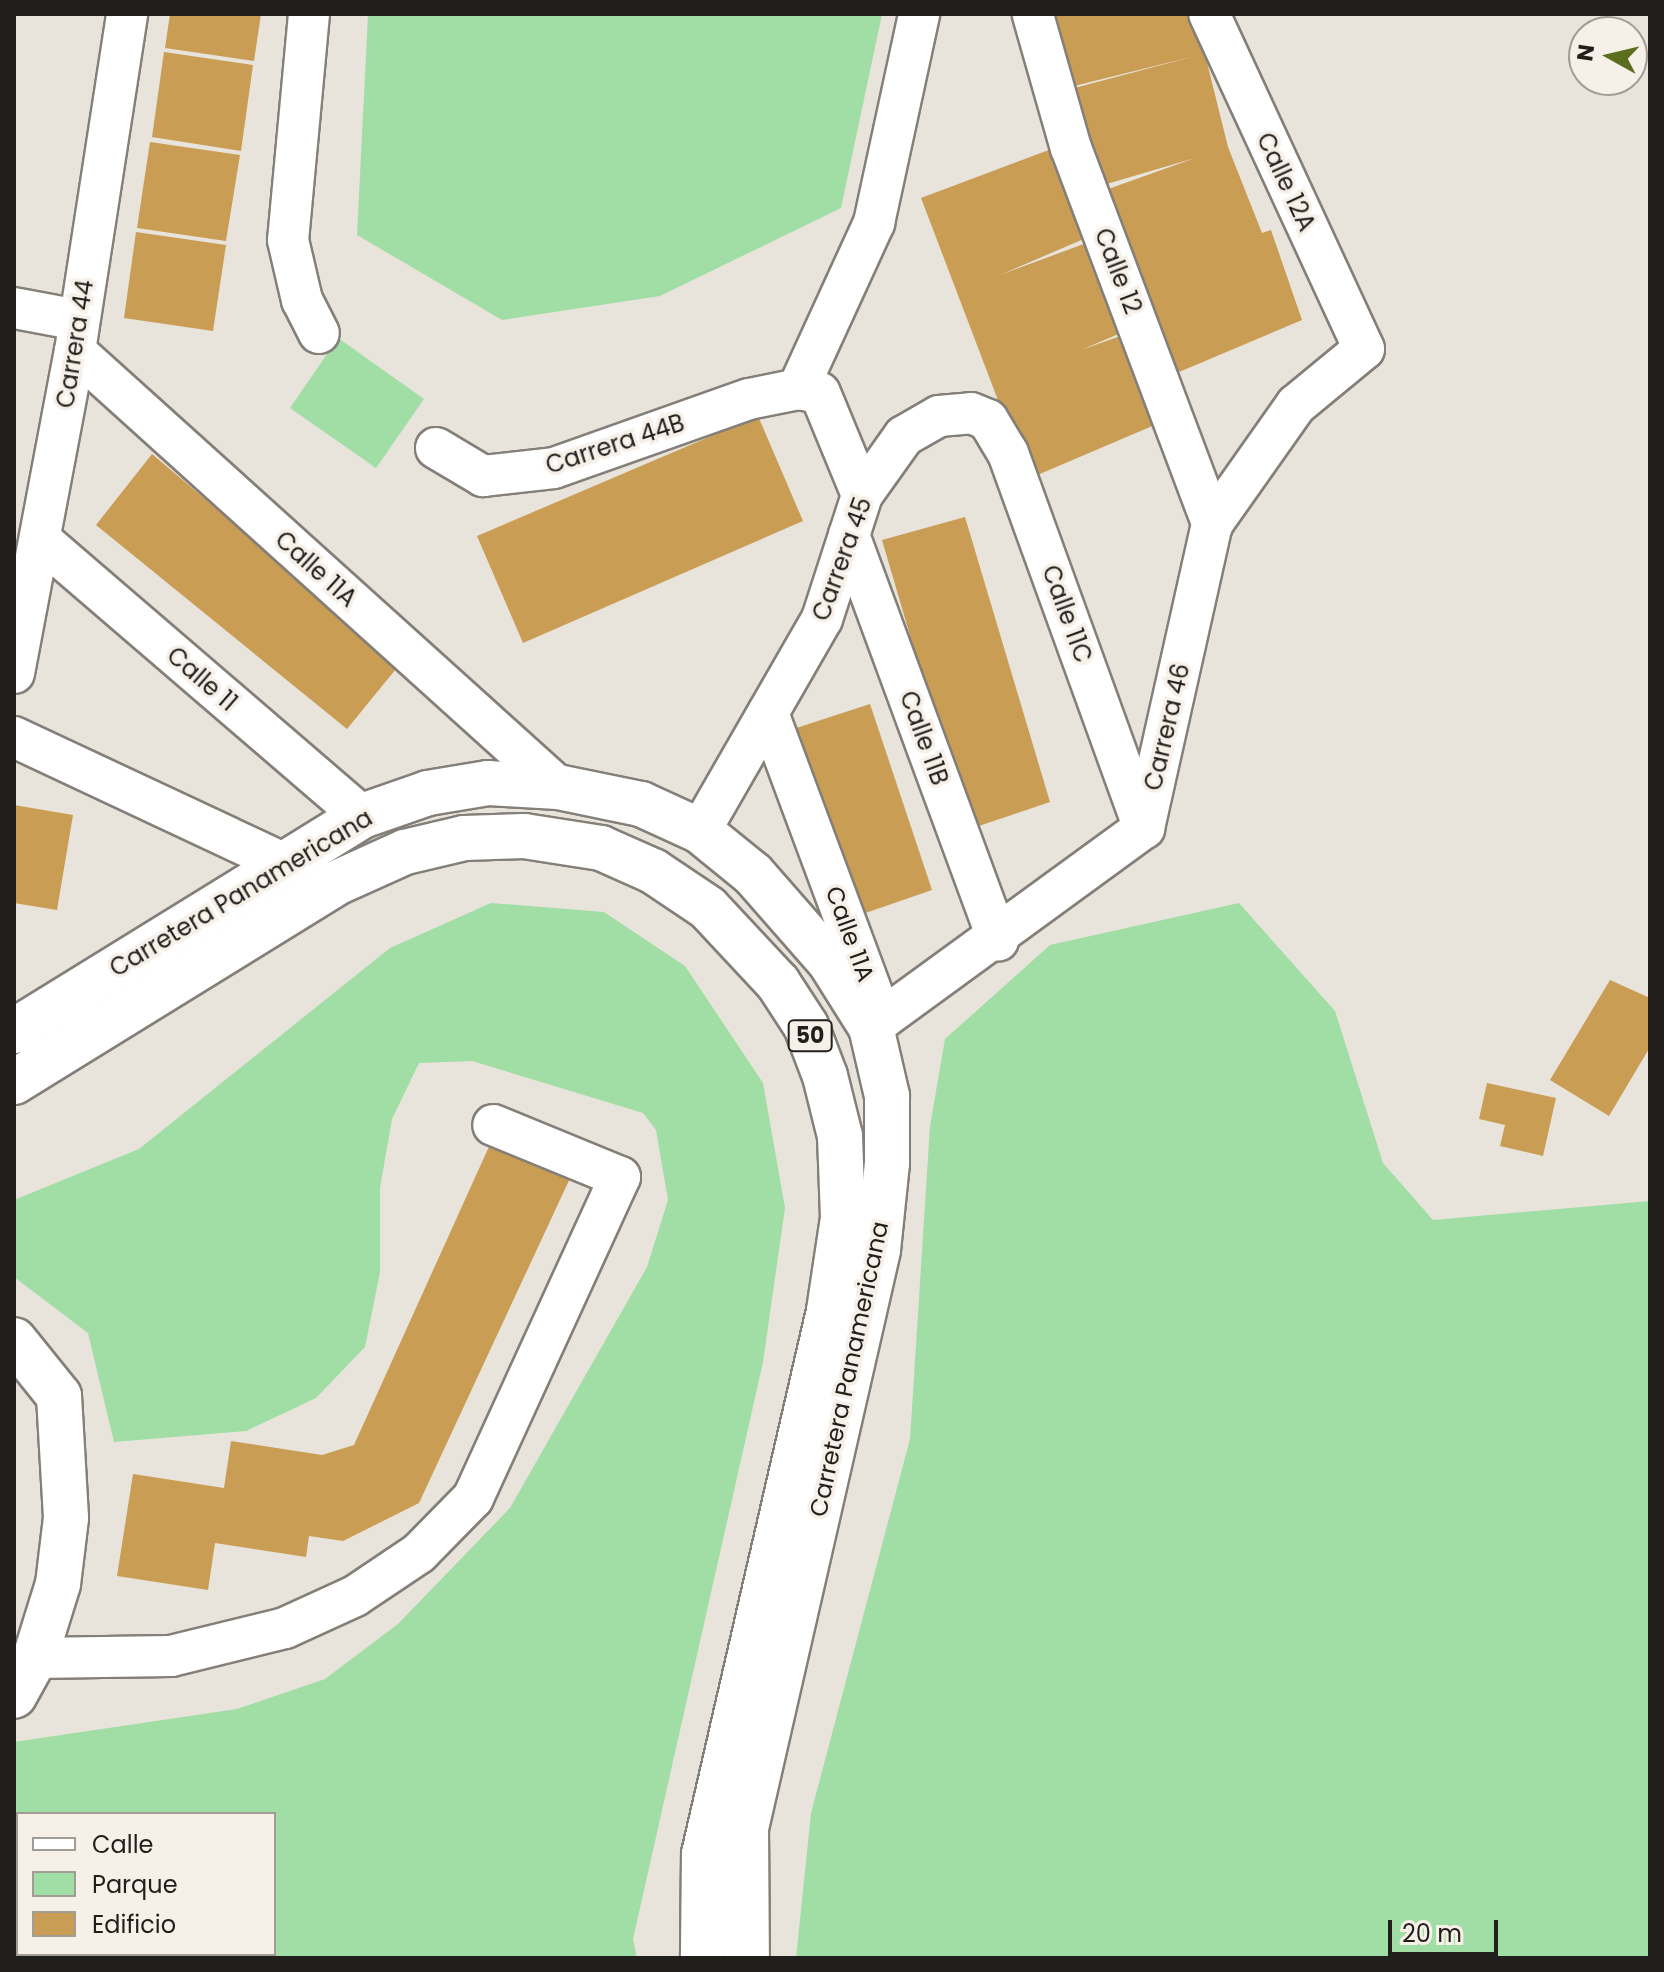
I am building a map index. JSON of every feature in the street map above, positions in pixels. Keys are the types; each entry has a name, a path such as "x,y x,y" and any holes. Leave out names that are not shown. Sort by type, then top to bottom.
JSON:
{"main road":[{"name":"Carretera Panamericana","path":"14,1031 362,816 428,793 488,783 558,787 641,804 700,831 799,924 877,1023 887,1096 878,1250 746,1828 747,1958"},
{"name":"Carretera Panamericana","path":"14,1082 334,884 405,852 464,838 524,836 601,848 653,871 708,908 778,983 806,1026 825,1076 840,1136 843,1218 829,1311 704,1854 703,1958"},
{"path":"14,1340 59,1396 66,1518 58,1584 35,1658 14,1696"}],"street":[{"name":"Carrera 44","path":"14,673 42,541 127,14"},
{"path":"309,14 288,240 302,300 319,333"},
{"path":"862,495 820,393 798,389 874,223 919,14"},
{"name":"Calle 12A","path":"1209,14 1364,349"},
{"name":"Calle 12","path":"1033,15 1071,148 1212,524"},
{"path":"14,308 77,336"},
{"name":"Calle 11A","path":"77,336 558,787"},
{"name":"Carrera 46","path":"1144,828 1212,524 1296,405 1364,349"},
{"name":"Carrera 44B","path":"436,448 483,476 554,468 749,399 798,389"},
{"name":"Carrera 45","path":"700,831 822,619 862,495 904,436 939,416 971,413"},
{"name":"Calle 11C","path":"971,413 988,420 1008,453 1144,828"},
{"name":"Calle 11B","path":"849,535 998,940"},
{"name":"Calle 11","path":"42,541 362,816"},
{"name":"Calle 11A","path":"768,713 877,1023"},
{"path":"14,737 283,863"},
{"path":"877,1023 998,940 1144,828"},
{"path":"35,1658 171,1656 285,1628 355,1596 419,1553 473,1498 620,1177 493,1125"}],"green space":[{"path":"368,14 882,14 841,208 660,296 502,320 357,235"},
{"path":"338,338 424,399 376,468 290,408"},
{"path":"491,903 604,912 685,966 763,1083 785,1208 763,1362 633,1939 637,1958 14,1958 14,1742 237,1709 325,1679 398,1624 510,1508 647,1267 668,1200 656,1130 643,1113 472,1061 419,1063 392,1119 380,1188 380,1272 365,1347 316,1398 246,1431 114,1442 88,1333 14,1277 14,1200 139,1149 390,948"},
{"path":"1239,903 1335,1011 1383,1163 1433,1220 1650,1201 1650,1958 796,1958 811,1813 910,1439 930,1126 945,1039 1050,945"}],"building":[{"path":"170,14 261,14 254,61 165,48"},
{"path":"1050,14 1195,14 1228,147 1262,233 1271,230 1302,320 1172,375 1097,193 1195,158 1093,188 1067,90 1195,56 1066,88"},
{"path":"164,52 253,65 241,151 152,137"},
{"path":"150,142 240,155 226,241 137,228"},
{"path":"1054,148 1086,238 1000,275 1089,242 1121,333 1081,350 1126,334 1157,424 1028,479 921,198"},
{"path":"136,232 226,245 213,331 124,318"},
{"path":"758,416 803,521 523,643 477,536"},
{"path":"152,454 400,664 347,729 96,525"},
{"path":"965,517 1050,802 967,830 882,540"},
{"path":"870,704 932,890 848,919 784,732"},
{"path":"14,805 73,815 57,910 14,903"},
{"path":"1610,980 1650,998 1650,1047 1609,1116 1550,1080"},
{"path":"1487,1083 1556,1098 1543,1156 1500,1146 1505,1125 1479,1119"},
{"path":"492,1140 572,1174 419,1503 343,1541 309,1536 306,1557 215,1543 208,1590 117,1576 133,1474 224,1488 231,1441 322,1455 354,1445"}]}
